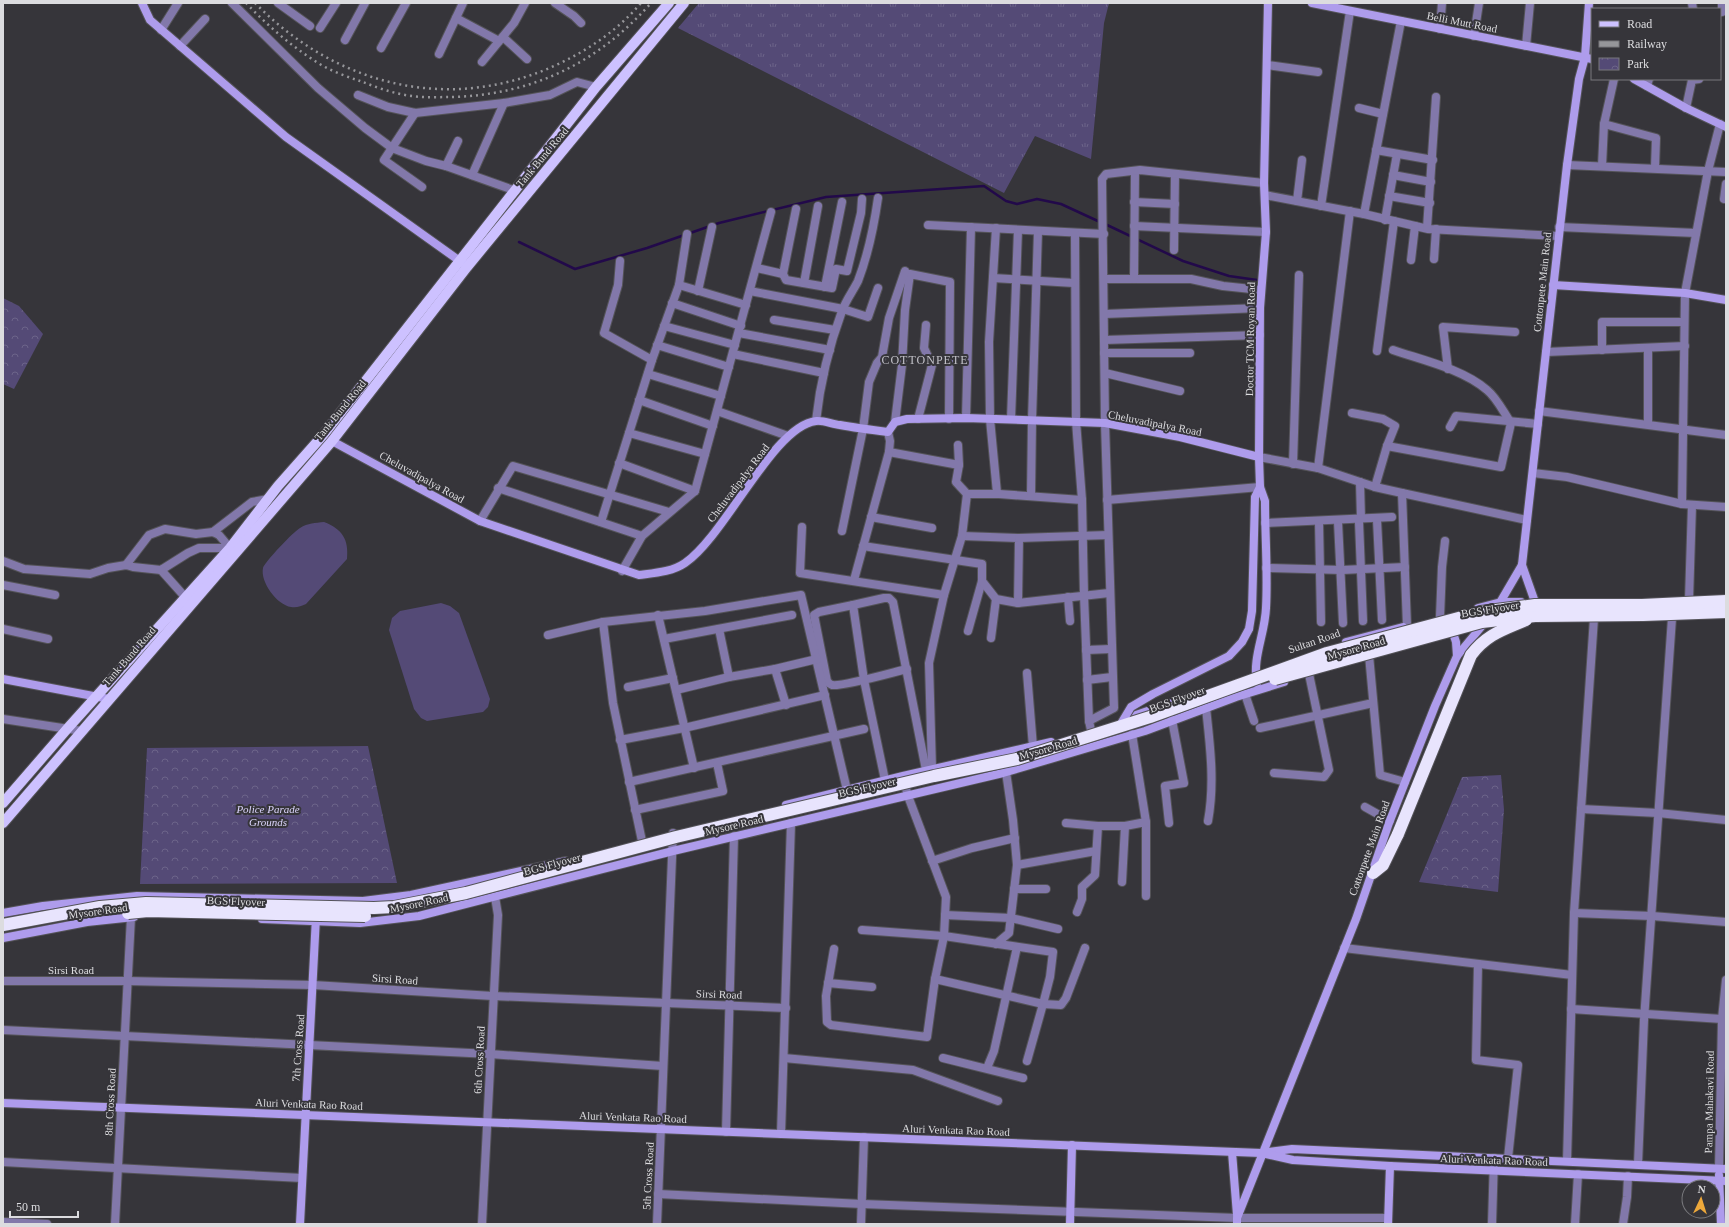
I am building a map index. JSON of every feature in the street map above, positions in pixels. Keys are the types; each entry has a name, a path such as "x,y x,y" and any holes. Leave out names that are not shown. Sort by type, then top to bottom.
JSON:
{"highway":[{"name":"BGS Flyover","path":"3,925 100,907 146,903 374,908 394,907 466,893 740,822 1017,759 1119,727 1327,653 1481,612 1535,605 1642,605 1726,601"},
{"name":"BGS Flyover","path":"3,931 97,915 148,911 378,916 402,913 501,892 734,830 1012,767 1132,730 1254,685 1482,622 1535,616 1643,615 1726,612"},
{"path":"1373,872 1383,865 1398,834 1471,655 1479,644 1492,634 1535,616"}],"main road":[{"path":"142,3 150,20 286,137 464,264"},
{"path":"3,803 96,696 230,548 268,499 324,434 464,264 516,191 596,87 669,3"},
{"name":"Tank Bund Road","path":"3,823 109,698 233,558 332,440 464,264 684,3"},
{"name":"Doctor TCM Royan Road","path":"1255,674 1256,661 1265,621 1266,568 1264,498 1260,487 1258,457 1260,308 1266,232 1264,183 1268,3"},
{"name":"Belli Mutt Road","path":"1312,3 1588,58"},
{"name":"Cottonpete Main Road","path":"1237,1221 1261,1153 1344,948 1373,872 1390,820 1435,706 1457,656 1484,625 1500,602 1522,565 1540,411 1552,285 1567,165 1579,79 1588,58 1590,18 1589,3"},
{"path":"1648,82 1686,108 1723,126"},
{"path":"1552,285 1685,293 1726,300"},
{"name":"Cheluvadipalya Road","path":"895,422 918,419 966,418 1105,423 1180,437 1258,457"},
{"path":"816,421 888,432 895,422"},
{"name":"Cheluvadipalya Road","path":"332,440 480,521 639,575 666,571 685,563 715,532 772,453 788,436 805,424 816,421"},
{"name":"BGS Flyover","path":"1119,727 1131,707 1230,656 1242,642 1249,629 1252,611 1255,497 1260,487"},
{"name":"Cottonpete Main Road","path":"1522,565 1535,602"},
{"name":"Sultan Road","path":"1138,714 1255,674 1302,656 1370,635 1500,602 1642,602 1726,597"},
{"path":"1443,616 1453,632 1457,647 1457,656"},
{"name":"Mysore Road","path":"3,938 87,922 131,917 316,922 383,921 419,916 734,836 1006,772 1132,734 1245,694 1369,655 1453,632 1484,625 1540,618 1672,618 1726,616"},
{"path":"1255,674 1259,690"},
{"path":"3,679 109,698"},
{"name":"Mysore Road","path":"3,913 44,906 137,896 363,901 411,894 583,857 929,769 1033,747 1138,714"},
{"name":"7th Cross Road","path":"300,1224 304,1115 313,985 316,900"},
{"name":"Aluri Venkata Rao Road","path":"3,1103 1232,1152 1261,1153 1292,1149 1722,1168"},
{"path":"1070,1224 1072,1145"},
{"path":"1232,1152 1237,1221"},
{"name":"Aluri Venkata Rao Road","path":"1261,1153 1293,1160 1390,1166 1722,1180"},
{"path":"1388,1221 1390,1166"},
{"name":"Pampa Mahakavi Road","path":"1721,1224 1722,1168"}],"street":[{"path":"161,30 178,3"},
{"path":"232,3 318,88 365,128 392,148 516,191"},
{"path":"320,28 336,3"},
{"path":"345,40 365,3"},
{"path":"381,48 406,3"},
{"path":"439,54 463,3"},
{"path":"482,62 514,23 525,3"},
{"path":"555,3 574,16 581,23"},
{"path":"1440,29 1442,3"},
{"path":"1474,36 1479,3"},
{"path":"1526,46 1530,3"},
{"path":"280,4 310,26"},
{"path":"1321,206 1350,11"},
{"path":"456,18 501,39 527,59"},
{"path":"180,46 205,19"},
{"path":"1364,214 1401,21"},
{"path":"1267,65 1318,72"},
{"path":"1602,166 1604,124 1614,80"},
{"path":"1686,108 1692,80"},
{"path":"358,95 388,107 415,113 504,103 550,95 577,82 596,87"},
{"path":"1434,259 1430,203 1436,97"},
{"path":"472,175 504,103"},
{"path":"1359,108 1383,114"},
{"path":"415,113 384,160 422,188"},
{"path":"1604,124 1656,138 1655,168"},
{"path":"1682,504 1685,293 1708,171 1723,126"},
{"path":"446,166 458,141"},
{"path":"1376,150 1433,160"},
{"path":"1385,220 1397,154"},
{"path":"1297,201 1302,160"},
{"path":"1567,165 1726,172"},
{"path":"1089,721 1114,708 1109,593 1105,423 1105,279 1102,179 1106,174 1134,171 1264,183"},
{"path":"1134,171 1134,279"},
{"path":"1174,174 1174,250"},
{"path":"1393,175 1431,182"},
{"path":"1726,184 1724,199 1726,199"},
{"path":"1265,195 1350,211 1431,229 1558,236"},
{"path":"1389,196 1430,203"},
{"path":"816,421 818,401 835,330 843,309 860,274 876,218 878,198"},
{"path":"796,209 783,274 786,280 832,288 836,269 846,271 861,213 862,199"},
{"path":"825,286 842,202"},
{"path":"1134,202 1175,204"},
{"path":"804,283 818,206"},
{"path":"1318,468 1350,211"},
{"path":"622,570 642,536 695,491 757,268 771,212"},
{"path":"1377,351 1394,221"},
{"path":"928,225 1075,233 1104,228"},
{"path":"1411,260 1415,226"},
{"path":"966,418 970,227"},
{"path":"1559,227 1696,233"},
{"path":"698,291 712,228"},
{"path":"996,228 988,342 990,419 997,494"},
{"path":"1134,230 1175,228 1266,232"},
{"path":"1011,419 1018,230"},
{"path":"1031,496 1038,231"},
{"path":"1075,233 1074,283 1076,421 1082,500 1087,680 1089,721 1091,730"},
{"path":"601,522 652,360 679,284 687,234"},
{"path":"620,261 618,285 604,333 652,360"},
{"path":"757,268 783,274"},
{"path":"842,532 863,429 869,382 877,363 882,357 889,318 904,271"},
{"path":"895,422 902,365 907,284 910,274 950,282 949,418"},
{"path":"1293,464 1299,276"},
{"path":"993,278 1074,283"},
{"path":"1105,279 1191,279 1223,286 1261,290"},
{"path":"679,284 746,305"},
{"path":"750,291 843,309 868,317 878,288"},
{"path":"672,303 740,330 830,350"},
{"path":"1104,314 1260,308"},
{"path":"774,320 835,330"},
{"path":"1602,350 1602,322 1684,322"},
{"path":"918,419 932,365 924,348 926,325"},
{"path":"664,326 735,345"},
{"path":"1448,369 1443,327 1515,332"},
{"path":"1104,340 1260,335"},
{"path":"658,345 729,367"},
{"path":"1546,352 1685,346"},
{"path":"1648,348 1648,424"},
{"path":"1387,446 1501,468 1511,423 1488,390 1465,376 1393,350"},
{"path":"1104,353 1190,353"},
{"path":"733,354 824,373"},
{"path":"1105,373 1180,391"},
{"path":"648,374 721,396"},
{"path":"639,400 713,426"},
{"path":"717,411 788,436"},
{"path":"1540,411 1726,435"},
{"path":"1352,413 1383,420 1395,426 1387,446 1375,486"},
{"path":"1450,427 1456,416 1511,423 1538,424"},
{"path":"854,580 889,452 890,441 888,432"},
{"path":"629,433 705,454"},
{"path":"958,445 959,465 956,482 967,494 997,494 1082,500"},
{"path":"889,452 959,465"},
{"path":"1258,457 1318,468 1360,482 1402,493 1527,520"},
{"path":"619,463 695,491"},
{"path":"480,521 498,488 513,466 669,512"},
{"path":"1533,473 1568,477 1682,504 1726,507"},
{"path":"1360,482 1363,621"},
{"path":"1107,500 1260,487"},
{"path":"498,488 642,536"},
{"path":"1402,493 1407,626"},
{"path":"929,769 929,663 944,595 962,536 967,494"},
{"path":"129,566 149,536 165,529 196,534 213,532 252,502 268,499"},
{"path":"1689,600 1692,505"},
{"path":"871,517 932,528"},
{"path":"1265,523 1360,520 1392,517"},
{"path":"1376,520 1382,620"},
{"path":"1319,522 1322,622"},
{"path":"1338,522 1344,623"},
{"path":"802,527 800,573 854,580 944,595"},
{"path":"213,532 219,535 230,548"},
{"path":"962,536 1019,538 1108,535"},
{"path":"1018,603 1019,538"},
{"path":"1443,616 1442,567 1445,541"},
{"path":"863,546 982,564 982,581 968,631"},
{"path":"3,561 24,569 90,574 108,568 129,566 161,570 199,548 230,548"},
{"path":"1266,568 1361,570 1404,567"},
{"path":"161,570 186,598"},
{"path":"982,581 996,599 1018,603 1109,593"},
{"path":"3,585 55,595"},
{"path":"548,635 603,622 705,611 801,595 847,790"},
{"path":"1068,597 1070,621"},
{"path":"907,669 864,680 835,685 827,681 814,618 817,613 884,598 889,598 893,602 929,769"},
{"path":"991,638 996,599"},
{"path":"852,605 864,680 885,780"},
{"path":"658,615 694,768"},
{"path":"664,639 792,615"},
{"path":"1567,1161 1574,913 1594,618"},
{"path":"1638,1164 1644,1014 1672,618"},
{"path":"603,622 613,703 642,841"},
{"path":"719,629 729,677"},
{"path":"3,630 48,639"},
{"path":"1086,650 1111,649"},
{"path":"1369,655 1380,775 1405,782"},
{"path":"676,690 729,677 776,669 817,659"},
{"path":"776,669 786,705"},
{"path":"1027,673 1033,747"},
{"path":"1274,773 1324,777 1329,770 1309,674"},
{"path":"1087,680 1112,677"},
{"path":"628,687 673,678"},
{"path":"1245,694 1257,725 1318,715 1373,703"},
{"path":"620,740 684,728 825,695"},
{"path":"1206,708 1212,769 1211,806 1208,821"},
{"path":"3,719 82,731"},
{"path":"1169,824 1165,786 1184,784 1172,720"},
{"path":"629,782 835,737 864,729"},
{"path":"1132,734 1146,822 1146,896"},
{"path":"635,810 723,791 717,763"},
{"path":"996,944 1009,934 1017,865 1006,772"},
{"path":"834,949 828,983 826,1014 828,1022 831,1025 927,1037 935,979 944,936 946,897 908,796 903,776"},
{"path":"1365,807 1390,820"},
{"path":"1581,809 1658,813 1726,820"},
{"path":"1066,823 1098,826 1125,826 1146,822"},
{"path":"781,1134 791,823"},
{"path":"1077,912 1082,899 1082,887 1095,875 1098,826"},
{"path":"1122,882 1125,826"},
{"name":"5th Cross Road","path":"657,1224 673,833"},
{"path":"726,1132 734,836"},
{"path":"932,861 972,848 1015,838"},
{"path":"1017,865 1096,851"},
{"path":"1014,889 1046,889"},
{"name":"6th Cross Road","path":"482,1224 486,1122 498,916 495,897"},
{"path":"1574,913 1652,916 1726,922"},
{"path":"945,915 1010,918 1058,929"},
{"name":"8th Cross Road","path":"115,1224 126,981 131,917"},
{"path":"862,930 944,936 1053,952 1050,978 1027,1061"},
{"path":"987,1068 994,1051 1008,995 1017,946"},
{"path":"935,979 1043,1004 1061,1005 1066,998 1085,948"},
{"path":"1344,948 1572,974"},
{"path":"1478,964 1476,1060 1518,1065 1508,1158"},
{"name":"Pampa Mahakavi Road","path":"1722,1168 1722,1019 1726,980"},
{"name":"Sirsi Road","path":"3,981 126,981 313,985 493,996 786,1008"},
{"path":"828,983 872,987"},
{"path":"1571,1009 1722,1019"},
{"path":"3,1030 490,1054 663,1066"},
{"path":"784,1058 913,1070 998,1101"},
{"path":"943,1058 1023,1078"},
{"path":"861,1224 864,1137"},
{"path":"1492,1224 1494,1158"},
{"path":"3,1162 302,1178"},
{"path":"1575,1224 1578,1174"},
{"path":"1623,1224 1628,1176"},
{"path":"658,1194 862,1204 1070,1211 1237,1221 1388,1221"},
{"path":"3,1222 47,1224"}],"green space":[{"path":"699,3 1109,3 1104,23 1091,159 1035,136 1004,193 678,28"},
{"path":"3,298 19,306 43,334 14,389 3,384"},
{"path":"324,522 335,528 343,536 347,546 347,559 306,604 299,607 291,607 280,602 271,592 264,580 263,568 297,530 309,524"},
{"path":"441,603 450,606 459,613 490,699 488,707 483,712 427,721 421,718 414,709 389,630 392,618 400,611"},
{"name":"Police Parade Grounds","path":"368,746 397,883 140,884 147,748"},
{"path":"1501,775 1504,810 1498,892 1419,882 1462,777"}],"waterway":[{"path":"519,242 575,269 647,248 719,223 826,197 984,186 1006,201 1017,204 1037,199 1061,204 1100,222"},
{"path":"1105,224 1183,261 1229,276 1257,280"}],"railway":[{"path":"246,3 270,27 306,55 325,67 379,88 405,95 422,97 481,95 509,90 562,72 586,59 609,43 631,24 651,3"},
{"path":"255,3 287,31 321,54 357,72 395,83 434,89 474,88 514,80 554,66 590,47 622,23 641,3"}],"district":[{"name":"COTTONPETE","path":"925,360"}]}
